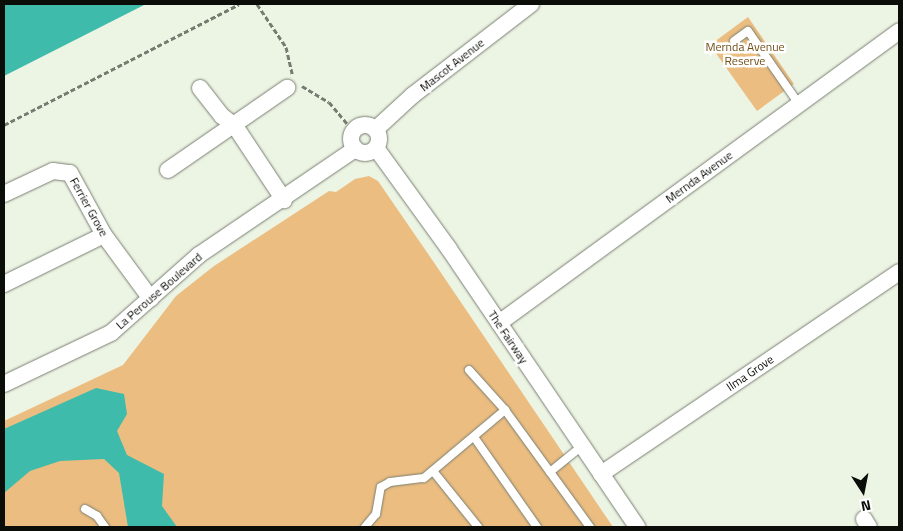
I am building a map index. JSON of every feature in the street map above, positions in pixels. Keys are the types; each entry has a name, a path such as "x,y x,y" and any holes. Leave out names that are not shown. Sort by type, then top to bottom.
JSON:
{"street":[{"name":"Mascot Avenue","path":"376,129 413,95 532,4"},
{"name":"Mernda Avenue","path":"499,323 899,30"},
{"path":"200,88 222,116 235,126 284,200"},
{"path":"168,170 235,126 287,88"},
{"path":"363,125 376,129 380,138 376,148 365,153 355,149 351,139 353,131 363,125"},
{"name":"The Fairway","path":"376,148 499,323 637,527"},
{"name":"La Perouse Boulevard","path":"4,384 110,333 199,256 284,200 355,149"},
{"name":"Ferrier Grove","path":"4,194 53,171 70,173 104,235 150,299"},
{"path":"4,284 104,235"},
{"name":"Ilma Grove","path":"601,474 899,272"}],"lane":[{"path":"734,41 748,31 799,104"},
{"path":"469,370 505,410 590,527"},
{"path":"365,527 376,514 381,487 390,482 424,478 505,410"},
{"path":"474,437 537,527"},
{"path":"550,472 582,446"},
{"path":"433,471 478,527"},
{"path":"85,509 97,516 105,527"}],"path":[{"path":"4,125 224,14 239,4"},
{"path":"256,4 286,47 294,81 329,102 353,131"}],"green space":[{"name":"Mernda Avenue Reserve","path":"748,17 794,84 757,111 710,45"},
{"path":"369,176 378,181 613,527 4,527 4,421 123,365 176,296 214,266 329,191 336,192 355,179"}],"water":[{"path":"4,4 146,4 4,76"},
{"path":"96,388 124,394 127,414 117,431 127,455 164,474 162,506 177,527 128,527 119,473 104,459 60,461 30,471 4,493 4,429"}]}
